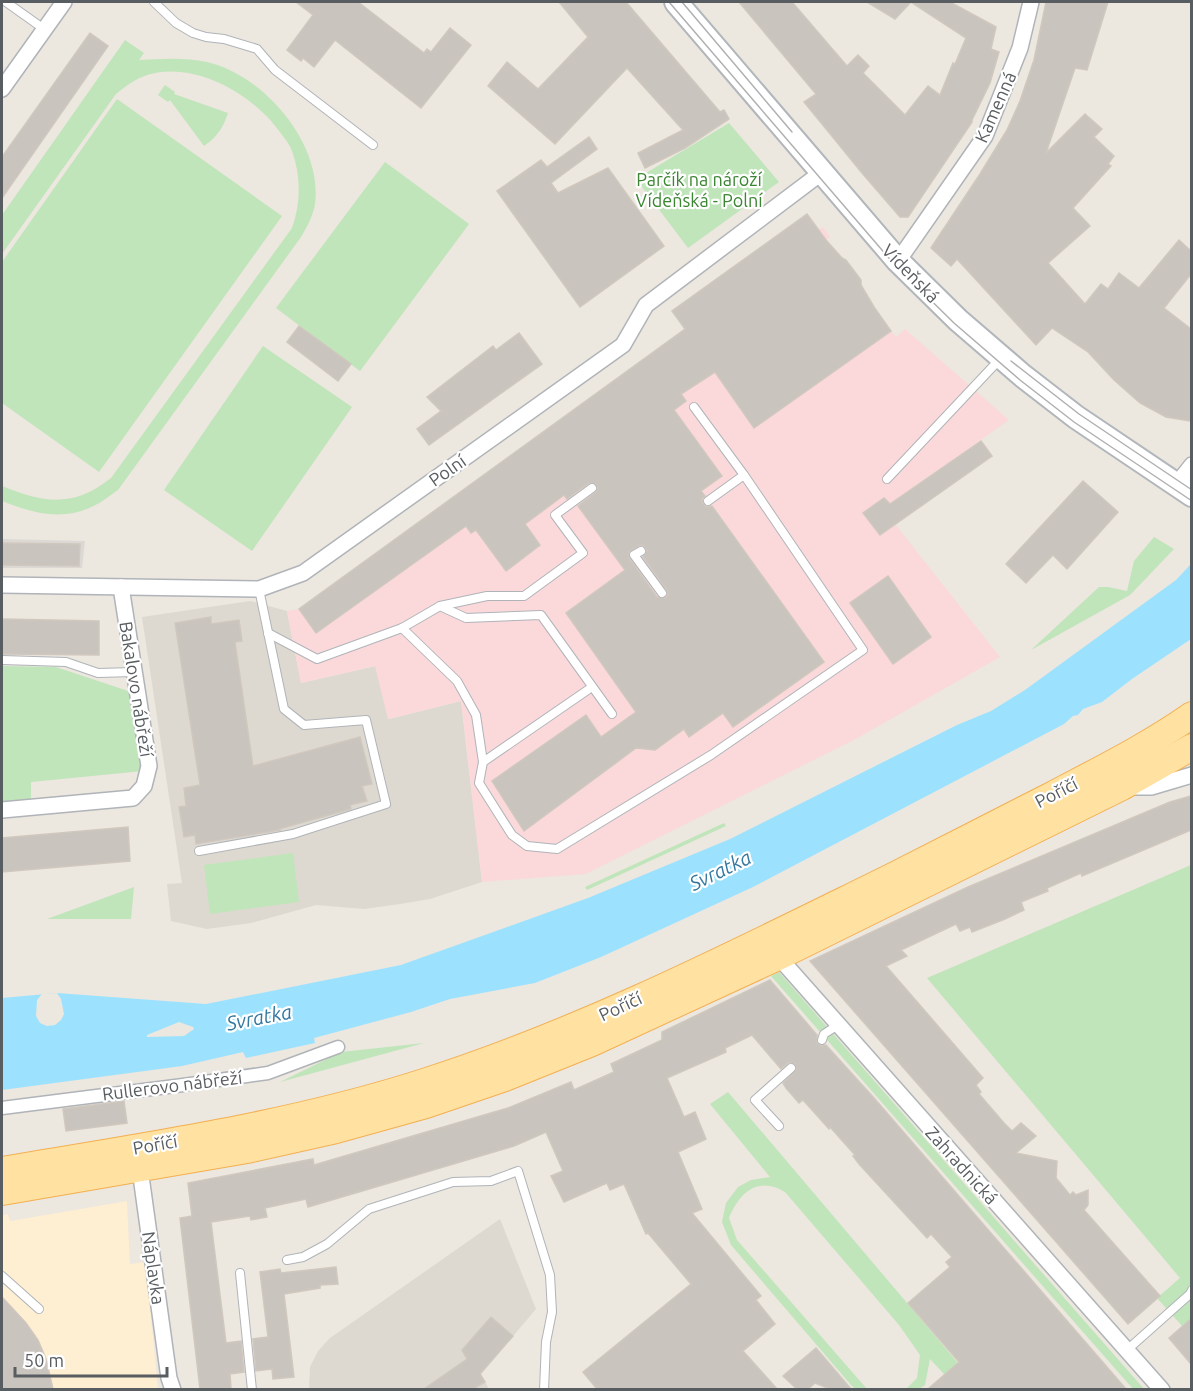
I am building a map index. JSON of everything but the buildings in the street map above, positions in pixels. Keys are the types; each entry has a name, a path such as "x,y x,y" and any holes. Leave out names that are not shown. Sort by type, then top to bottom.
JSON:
{"main road":[{"name":"Vídeňská","path":"676,2 898,261 958,320 1001,358 1077,417 1184,490"},
{"name":"Poříčí","path":"2,1170 247,1150 336,1130 426,1105 506,1078 592,1042 771,948 922,861 1110,765 1191,715"},
{"name":"Poříčí","path":"771,948 1122,787 1191,747"},
{"name":"Poříčí","path":"2,1192 138,1158"}],"street":[{"path":"2,89 64,2"},
{"name":"Kamenná","path":"898,261 985,136 1020,48 1031,2"},
{"name":"Polní","path":"2,585 259,589 303,573 623,345 646,305 821,173"},
{"path":"1184,490 1191,465"},
{"name":"Bakalovo nábřeží","path":"2,810 133,798 144,786 149,766 121,587"},
{"name":"Poříčí","path":"1122,787 1151,787 1191,776"},
{"name":"Zahradnická","path":"771,948 1162,1389"},
{"name":"Rullerovo nábřeží","path":"2,1108 268,1073 338,1047"},
{"name":"Náplavka","path":"138,1158 169,1378 173,1389"}],"lane":[{"path":"6,2 44,29"},
{"path":"154,2 176,23 193,33 257,49 275,70 373,145"},
{"path":"887,479 1001,358"},
{"path":"402,628 457,681 476,716 483,762 479,783 512,835 527,846 557,849 711,754 863,650 744,475 694,407"},
{"path":"708,501 744,475"},
{"path":"268,633 317,659 402,628 440,606 487,596 524,596 583,553 555,515 592,488"},
{"path":"641,550 634,555 662,593"},
{"path":"200,851 293,834 386,804 366,720 304,725 284,709 259,589"},
{"path":"440,606 466,618 541,615 612,714"},
{"path":"2,660 66,662 98,673 134,672"},
{"path":"483,762 592,687"},
{"path":"822,1040 824,1034 838,1025"},
{"path":"779,1126 755,1100 791,1068"},
{"path":"287,1260 303,1257 327,1244 369,1209 453,1182 491,1181 518,1172 550,1275 552,1312 546,1342 544,1389"},
{"path":"240,1273 252,1389"},
{"path":"2,1276 39,1309"},
{"path":"1127,1350 1190,1294 1191,1290"}],"shaded area":[{"path":"823,227 830,237 826,241 841,258 846,260 861,280 863,293 896,337 905,329 1009,420 890,504 884,499 868,519 880,535 895,524 1000,657 854,740 586,874 482,882 461,701 388,719 375,666 301,683 287,611 299,609 685,329 673,312"},
{"path":"2,539 85,541 82,568 2,568"},
{"path":"250,601 287,611 301,683 376,666 389,719 461,701 482,882 430,899 364,909 316,905 251,923 207,929 171,921 167,884 182,883 142,617"},
{"path":"127,1201 130,1264 146,1262 158,1389 2,1389 2,1215 8,1214 10,1221"},
{"path":"500,1219 536,1309 481,1374 489,1389 309,1390 310,1367 318,1351 330,1338"}],"green space":[{"path":"125,40 144,53 139,60 181,59 207,62 228,69 249,81 268,97 285,115 310,158 315,181 315,204 301,237 118,490 97,504 78,512 45,514 2,501 2,486 31,496 58,500 84,494 111,478 292,228 297,209 298,180 295,160 289,145 271,121 241,95 223,85 204,77 166,72 147,75 116,94 2,254 2,215"},
{"path":"165,85 175,92 174,94 228,113 219,132 204,146 170,100 168,102 158,95"},
{"path":"117,99 282,216 99,472 2,403 2,262"},
{"name":"Parčík na nároží Vídeňská - Polní","path":"729,123 779,182 688,248 636,179"},
{"path":"385,162 469,224 360,371 276,308"},
{"path":"263,346 352,407 252,551 164,490"},
{"path":"1154,537 1174,549 1130,595 1031,650 1099,587 1127,591 1134,561"},
{"path":"2,666 56,667 134,693 143,771 31,782 31,801 2,804"},
{"path":"724,823 726,826 587,890 585,887"},
{"path":"293,853 299,902 210,914 204,865"},
{"path":"1191,865 1192,1320 1183,1327 1157,1298 1180,1278 927,978"},
{"path":"134,887 131,919 47,919"},
{"path":"779,972 1144,1389 1133,1389 771,976"},
{"path":"424,1043 280,1082 341,1052"},
{"path":"728,1092 958,1363 945,1375 930,1359 925,1385 919,1389 906,1389 917,1378 920,1355 899,1325 785,1192 775,1187 758,1186 744,1194 729,1218 737,1240 867,1389 855,1389 851,1385 731,1245 722,1222 726,1203 738,1187 751,1180 770,1177 710,1104"}],"water":[{"name":"Svratka","path":"1191,564 1191,639 1102,702 1083,709 1064,724 753,887 601,957 535,983 450,999 314,1038 315,1043 246,1058 243,1052 182,1066 2,1090 2,998 57,993 206,1004 401,965 588,898 730,839 957,725 991,711 1025,690 1176,580","holes":["179,1022 194,1029 184,1036 147,1037 147,1035"]}],"pier":[{"path":"57,993 61,999 64,1014 61,1020 55,1025 47,1026 40,1023 36,1016 37,1000 42,994"}],"tram line":[{"path":"669,2 894,264 954,323 1020,380 1074,422 1192,501"},
{"path":"682,2 792,132"},
{"path":"1011,361 1079,414 1192,490"}]}
